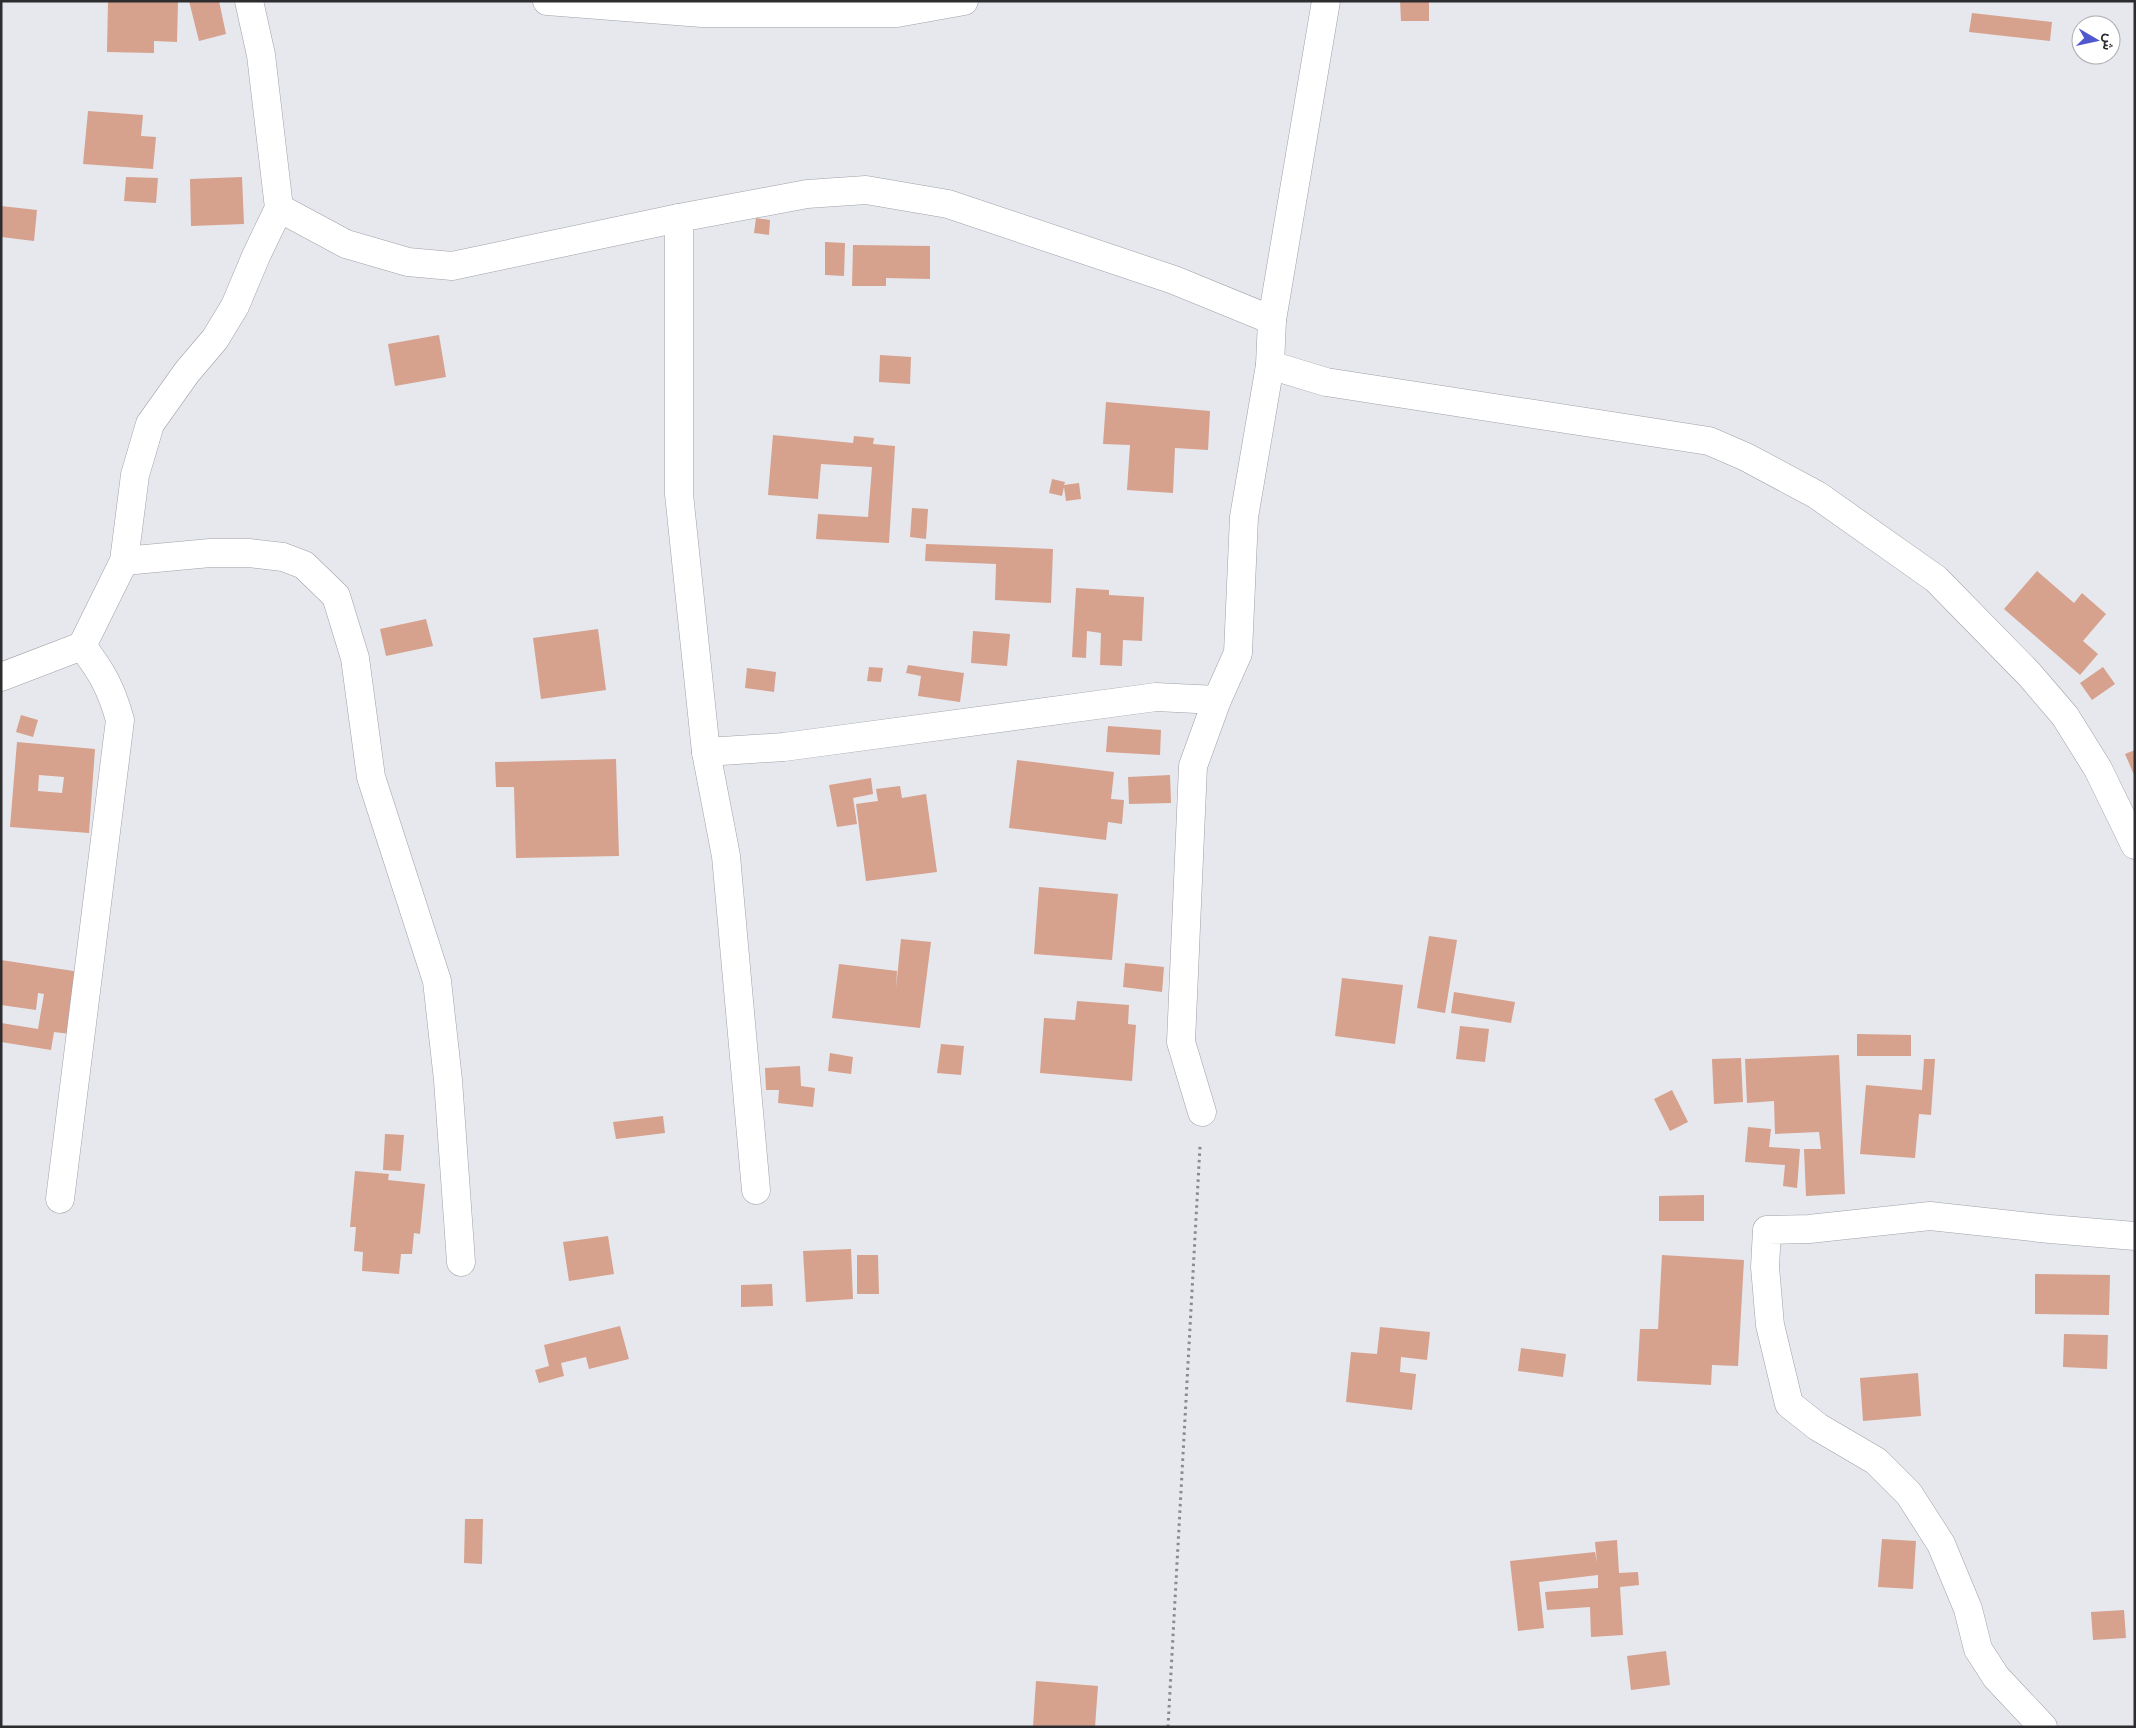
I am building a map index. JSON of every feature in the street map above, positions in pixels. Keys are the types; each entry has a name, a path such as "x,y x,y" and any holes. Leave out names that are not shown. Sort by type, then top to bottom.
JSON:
{"street":[{"path":"1,677 82,646 124,561 136,475 150,424 187,372 215,339 235,306 279,208 261,55 249,1"},
{"path":"548,1 702,13 897,13 964,1"},
{"path":"1202,1112 1181,1042 1193,766 1217,700 1238,653 1244,517 1270,366 1272,320 1326,1"},
{"path":"279,208 346,244 408,262 452,266 678,218 807,194 866,190 948,204 1174,280 1272,320"},
{"path":"678,218 679,494 706,752 726,856 756,1190"},
{"path":"1270,366 1326,382 1709,441 1746,457 1817,495 1936,579 2029,674 2065,716 2098,769 2135,845"},
{"path":"124,561 210,553 249,553 283,557 304,565 336,596 355,658 370,777 437,981 448,1080 461,1262"},
{"path":"60,1199 120,720 113,695 99,668 82,646"},
{"path":"706,752 784,747 1156,697 1217,700"},
{"path":"2043,1727 1996,1677 1978,1650 1968,1609 1941,1544 1909,1494 1876,1461 1818,1427 1790,1404 1770,1325 1765,1267 1767,1230 1809,1229 1930,1216 2135,1236"}],"path":[{"path":"1168,1727 1202,1112"}],"building":[{"path":"108,1 178,1 177,42 154,41 154,53 107,52"},
{"path":"189,1 219,1 226,34 199,41"},
{"path":"1400,1 1429,1 1429,21 1401,21"},
{"path":"1972,13 2052,22 2050,41 1969,32"},
{"path":"88,111 143,115 141,136 156,137 153,169 83,164"},
{"path":"126,177 158,178 156,203 124,201"},
{"path":"242,177 244,224 191,226 190,179"},
{"path":"1,206 37,210 34,241 1,237"},
{"path":"756,218 770,220 769,235 754,233"},
{"path":"825,242 845,243 844,276 825,275"},
{"path":"853,245 930,246 930,279 886,278 886,286 852,286"},
{"path":"439,335 446,377 395,386 388,344"},
{"path":"880,355 911,357 910,384 879,382"},
{"path":"1106,402 1210,411 1208,450 1175,448 1173,493 1127,490 1130,445 1103,444"},
{"path":"773,435 853,443 854,436 874,438 873,444 895,446 889,543 816,539 818,514 868,517 872,467 821,464 818,499 768,495"},
{"path":"1052,479 1065,482 1064,485 1079,483 1081,499 1066,501 1064,487 1062,496 1049,493"},
{"path":"912,508 928,509 926,539 910,537"},
{"path":"926,544 1053,549 1051,603 995,600 996,564 925,561"},
{"path":"2037,571 2074,603 2082,593 2106,614 2083,641 2098,654 2080,675 2004,609"},
{"path":"1076,588 1109,590 1109,595 1144,597 1142,641 1123,640 1122,666 1100,665 1101,633 1087,631 1086,658 1072,657"},
{"path":"426,619 433,646 386,656 380,629"},
{"path":"598,629 606,690 541,699 533,638"},
{"path":"973,631 1010,634 1007,666 971,663"},
{"path":"908,665 964,673 960,702 918,696 921,676 906,673"},
{"path":"869,667 883,668 881,682 867,681"},
{"path":"2103,667 2115,684 2092,700 2080,683"},
{"path":"747,668 776,672 774,692 745,688"},
{"path":"21,715 38,720 33,737 16,732"},
{"path":"1108,726 1161,730 1160,755 1106,752"},
{"path":"17,742 95,749 89,833 10,827","holes":["39,775 64,777 62,793 38,791"]},
{"path":"2135,750 2135,777 2125,754"},
{"path":"616,759 619,856 516,858 514,787 496,787 495,762"},
{"path":"1017,760 1114,772 1111,799 1124,800 1122,824 1108,822 1106,840 1009,828"},
{"path":"1170,775 1171,803 1129,804 1128,777"},
{"path":"871,778 873,794 853,798 857,824 837,827 829,785"},
{"path":"900,786 902,798 926,794 937,872 866,881 856,804 878,801 876,789"},
{"path":"1039,887 1118,894 1112,960 1034,954"},
{"path":"1429,936 1457,940 1445,1013 1417,1008"},
{"path":"901,939 931,942 920,1028 832,1018 839,964 897,971 896,988"},
{"path":"1,960 80,972 70,1034 54,1032 51,1050 1,1042 1,1023 38,1029 44,994 38,993 36,1010 1,1005"},
{"path":"1125,963 1164,967 1162,992 1123,987"},
{"path":"1342,978 1403,985 1395,1044 1335,1036"},
{"path":"1454,992 1515,1002 1511,1023 1451,1013"},
{"path":"1077,1001 1129,1005 1128,1024 1136,1025 1132,1081 1040,1073 1044,1018 1075,1020"},
{"path":"1460,1026 1489,1029 1485,1062 1456,1059"},
{"path":"1857,1034 1911,1035 1911,1056 1857,1056"},
{"path":"941,1044 964,1046 961,1075 937,1073"},
{"path":"830,1053 853,1057 851,1074 828,1071"},
{"path":"1839,1055 1845,1194 1806,1196 1804,1149 1821,1149 1819,1132 1775,1134 1774,1101 1747,1103 1745,1059"},
{"path":"1741,1058 1743,1102 1714,1104 1712,1059"},
{"path":"1924,1059 1935,1059 1931,1115 1919,1114 1915,1158 1860,1154 1866,1085 1922,1090"},
{"path":"800,1066 801,1086 815,1088 813,1107 778,1103 779,1090 766,1090 765,1068"},
{"path":"1672,1090 1688,1122 1670,1131 1654,1099"},
{"path":"663,1116 665,1133 616,1139 613,1122"},
{"path":"1748,1127 1771,1129 1769,1147 1800,1149 1797,1188 1783,1186 1785,1165 1745,1162"},
{"path":"385,1134 404,1135 401,1171 383,1170"},
{"path":"355,1171 389,1174 388,1180 425,1184 420,1234 414,1233 412,1254 401,1254 399,1274 362,1271 363,1252 354,1251 356,1227 350,1227"},
{"path":"1704,1195 1704,1221 1659,1221 1659,1196"},
{"path":"608,1236 614,1274 569,1281 563,1242"},
{"path":"851,1249 853,1299 806,1302 803,1251"},
{"path":"857,1255 878,1255 879,1294 857,1294"},
{"path":"1662,1255 1744,1260 1738,1366 1712,1365 1711,1385 1637,1381 1640,1329 1658,1329"},
{"path":"2035,1274 2110,1275 2109,1315 2035,1314"},
{"path":"772,1284 773,1306 741,1307 741,1285"},
{"path":"620,1326 629,1359 589,1369 586,1357 561,1363 564,1376 539,1383 535,1370 549,1366 544,1345"},
{"path":"1380,1327 1430,1332 1427,1360 1401,1357 1400,1372 1416,1374 1412,1410 1346,1402 1351,1352 1377,1354"},
{"path":"2064,1334 2108,1335 2107,1369 2063,1367"},
{"path":"1521,1348 1566,1354 1563,1377 1518,1371"},
{"path":"1918,1373 1921,1416 1863,1421 1860,1378"},
{"path":"465,1519 483,1519 482,1564 464,1563"},
{"path":"1882,1539 1916,1541 1913,1589 1878,1587"},
{"path":"1617,1540 1619,1573 1638,1572 1639,1585 1620,1587 1623,1635 1591,1637 1590,1607 1547,1610 1545,1592 1598,1588 1598,1575 1539,1582 1544,1628 1518,1631 1510,1561 1595,1552 1597,1563 1595,1542"},
{"path":"2124,1610 2126,1638 2093,1640 2091,1612"},
{"path":"1666,1651 1670,1685 1631,1690 1627,1656"},
{"path":"1036,1681 1098,1686 1095,1727 1033,1727"}]}
